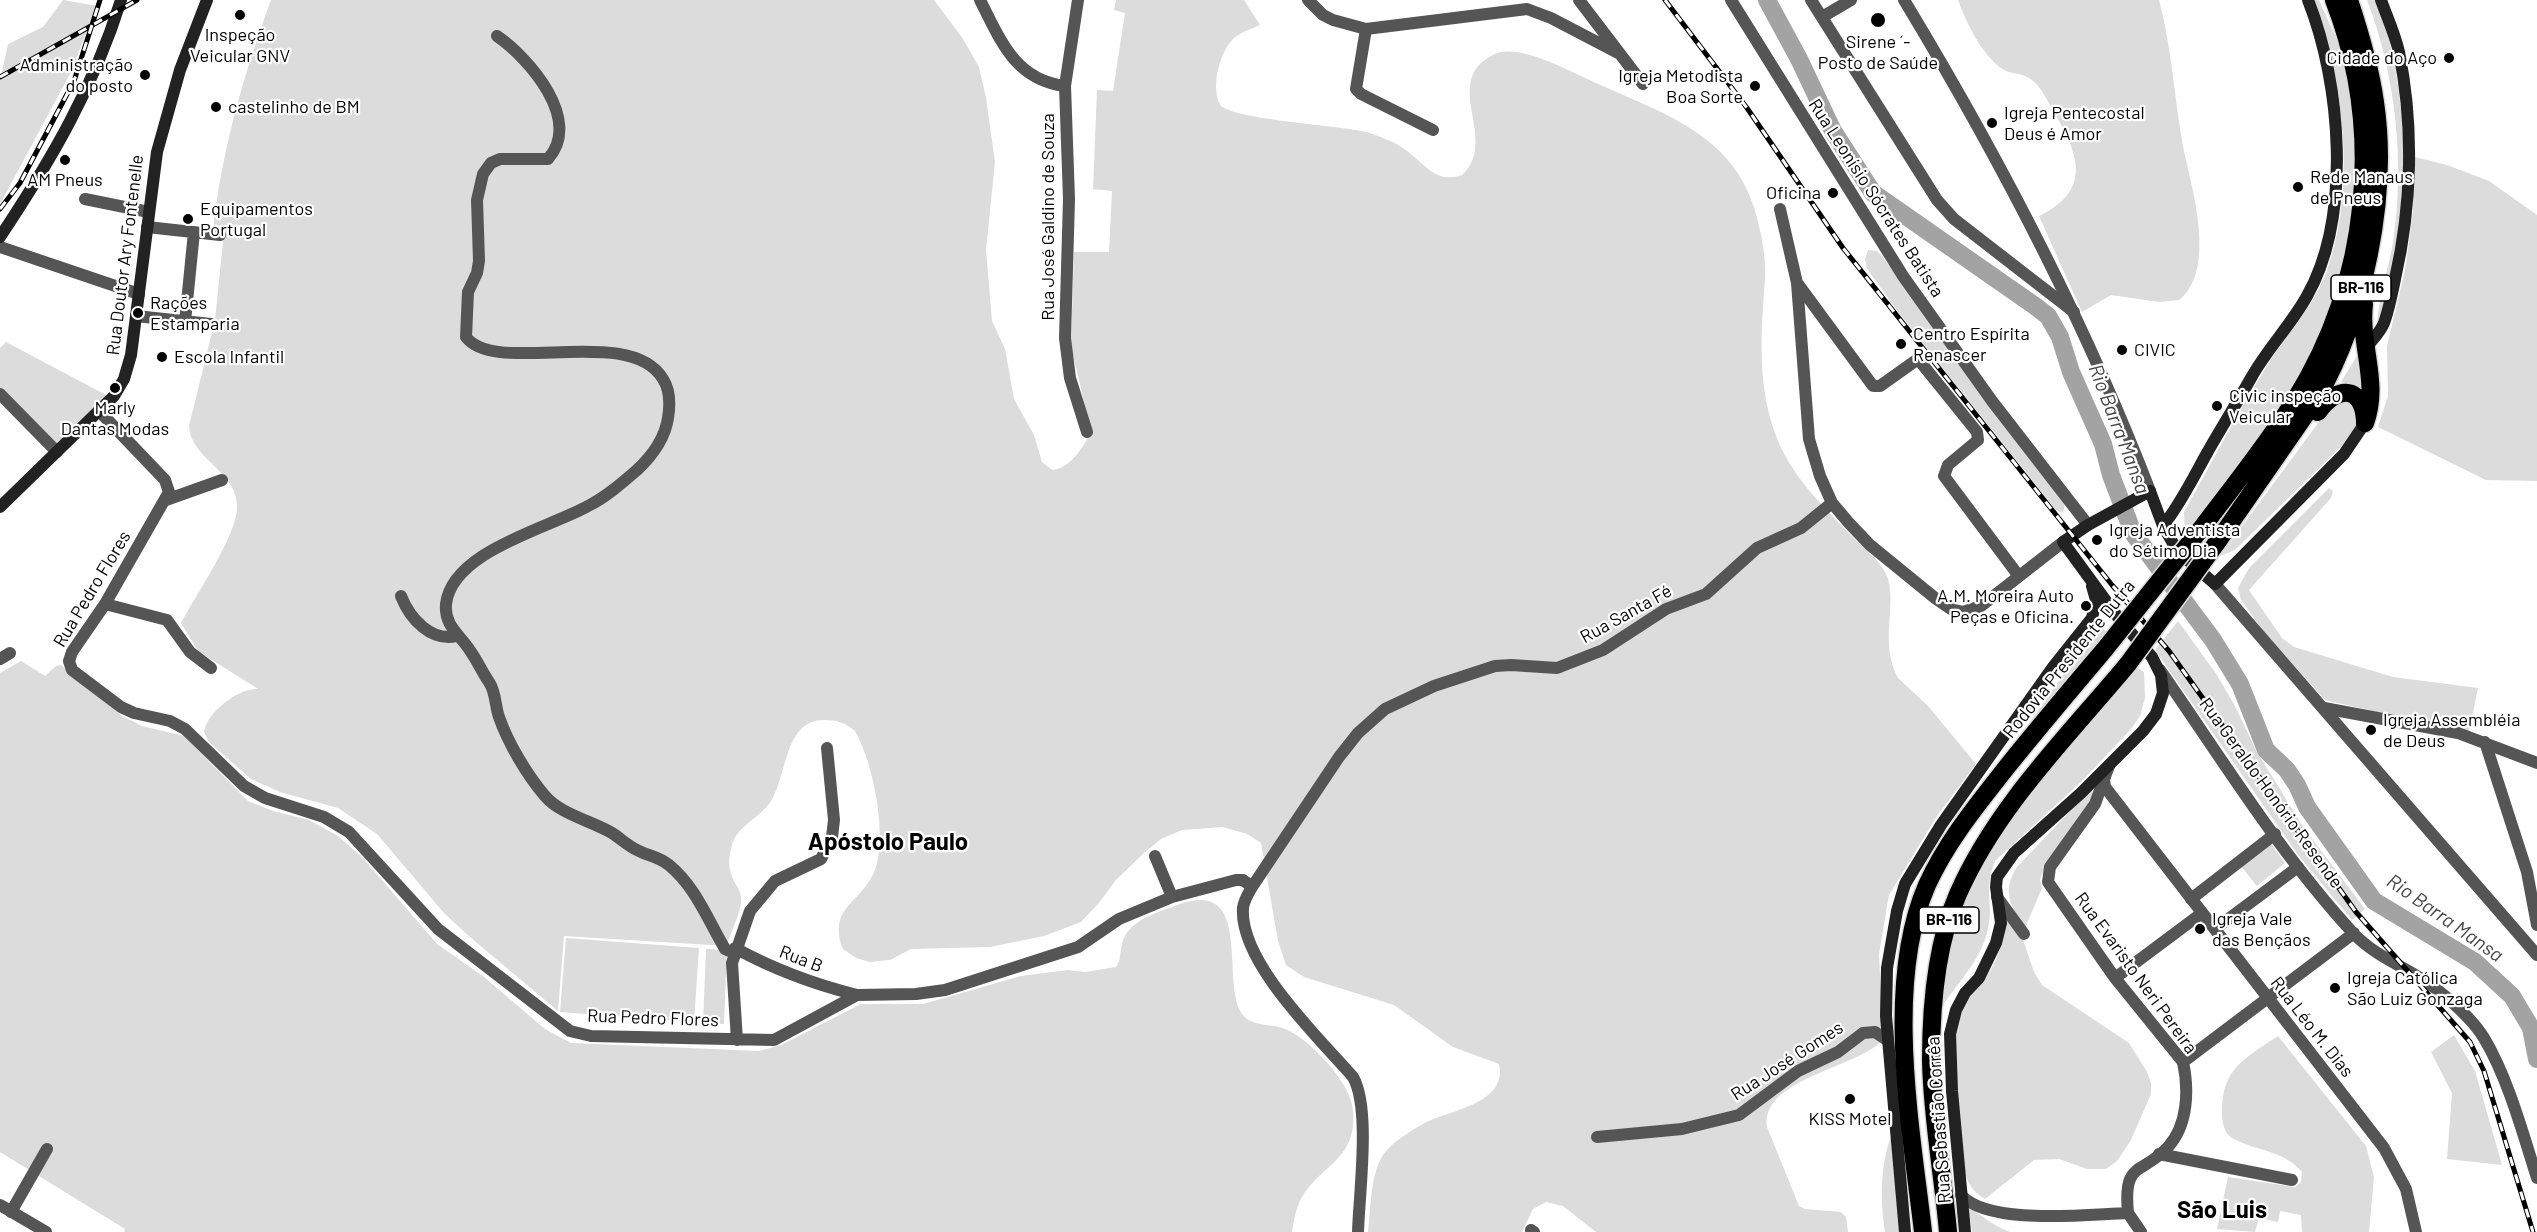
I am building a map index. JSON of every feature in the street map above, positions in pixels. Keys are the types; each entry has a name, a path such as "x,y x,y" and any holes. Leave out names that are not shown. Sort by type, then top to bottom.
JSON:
{"highway":[{"name":"BR-116","path":"2327,0 2342,42 2352,85 2356,174 2349,278"},
{"name":"Rodovia Presidente Dutra","path":"1923,1232 1906,1079 1905,1032 1912,930 1926,887 1961,825 2105,649 2262,448 2295,400 2321,350 2349,278 2362,208 2363,135 2357,74 2348,35 2334,0"},
{"name":"BR-116","path":"2349,0 2363,42 2375,103 2384,180 2379,227 2364,307 2365,350 2372,387 2365,423"},
{"name":"BR-116","path":"1948,1227 1931,1060 1936,987 1948,921 1970,869 2009,808 2128,664 2218,541 2317,398 2348,331 2357,304 2373,226 2377,180 2377,130"},
{"path":"2218,541 2235,529 2326,400 2340,392 2354,395 2364,408 2365,423"},
{"path":"1906,1079 1905,1110 1909,1150 1911,1232"}],"main road":[{"path":"0,237 74,119 96,71 121,0"},
{"name":"Rua Doutor Ary Fontenelle","path":"0,507 100,412 124,379 131,355 163,124 189,44 207,0"},
{"path":"2163,526 2180,504 2259,363 2307,297 2324,257 2334,209 2335,130 2326,61 2308,0"},
{"path":"2365,350 2383,325 2390,303 2402,241 2408,178 2409,117 2404,82 2398,48 2381,0"},
{"path":"1905,1232 1887,1040 1890,939 1905,884 1941,825 2093,614 2096,600 2085,573 2063,542 2088,525 2150,491 2163,526 2178,552 2215,584 2344,454 2365,423"},
{"name":"Rua Geraldo Honório Resende","path":"2085,573 2160,670"},
{"path":"2083,629 2104,614 2120,620"},
{"name":"Rua Sebastião Corrêa","path":"1965,1232 1952,1091 1950,1034 1956,1010 1965,993 1979,978 1996,943 2001,922 1997,877 2006,862 2104,772 2156,714 2163,688 2160,670"}],"street":[{"path":"980,0 1015,61 1036,80 1065,86"},
{"name":"Rua José Galdino de Souza","path":"1078,0 1065,86 1069,199 1065,338 1070,378 1087,432"},
{"path":"1308,0 1323,15 1366,29 1527,9 1551,18 1618,53"},
{"path":"1579,0 1643,84"},
{"name":"Rua Leonísio Sócrates Batista","path":"1731,0 1903,276 1992,401 2088,525"},
{"path":"1811,0 1936,200 1954,219 2074,312"},
{"path":"1821,17 1851,0"},
{"path":"1904,0 1981,129 2074,312 2150,491"},
{"path":"1366,29 1355,82 1356,89 1361,94 1433,130"},
{"name":"Rua B","path":"497,36 520,52 537,73 552,102 560,136 548,159 500,159 492,163 483,174 477,200 479,261 477,273 468,292 466,337 474,345 494,351 524,353 596,351 644,363 653,367 664,380 669,411 665,430 651,456 626,479 589,506 499,546 462,574 451,589 446,603 448,621 457,636 467,645 491,684 503,727 546,797 613,833 637,850 650,853 685,879 724,947 811,984 857,995"},
{"path":"84,200 149,212"},
{"path":"1780,209 1797,283 1809,439 1820,477 1832,503 1870,545 1951,609 1963,612 1974,610 2063,542"},
{"path":"147,227 220,235"},
{"path":"185,322 194,232"},
{"path":"0,247 139,294"},
{"path":"1797,283 1873,386 1880,386 1918,359 1977,432 1978,440 1948,465 1944,476 2018,575"},
{"path":"1799,312 1814,306"},
{"path":"136,316 212,324"},
{"path":"0,394 57,452"},
{"path":"100,412 165,480 168,488 166,500 222,480"},
{"name":"Rua Pedro Flores","path":"166,500 105,604 72,652 69,663 72,670 121,707 185,729 244,786 255,793 310,811 349,832 438,929 564,1027 591,1036 774,1040 857,995 916,994 945,990 1002,969 1078,947 1119,919 1172,897 1236,880 1243,880 1252,887"},
{"name":"Rua Santa Fé","path":"1252,887 1340,757 1358,733 1385,709 1434,686 1495,666 1557,668 1603,650 1666,609 1706,594 1756,548 1802,528 1832,503"},
{"path":"2215,584 2537,956"},
{"path":"401,596 408,613 421,626 440,637 457,636"},
{"path":"105,604 167,620 190,652 210,668"},
{"name":"Rua Geraldo Honório Resende","path":"2160,670 2298,867 2354,933 2383,959 2407,970 2440,991 2477,1029 2499,1068 2537,1178"},
{"path":"2324,708 2431,726 2485,742 2537,763"},
{"path":"2485,742 2532,874 2537,925"},
{"path":"737,1040 731,973 735,950 750,911 767,888 784,875 821,859 828,847 834,820 827,748"},
{"name":"Rua Evaristo Neri Pereira","path":"2104,772 2095,804 2050,867 2047,877 2049,885 2115,978 2182,1062 2186,1098 2180,1130 2159,1154 2133,1175 2126,1193 2128,1213"},
{"name":"Rua Léo M. Dias","path":"2104,772 2105,788 2396,1167 2406,1189 2416,1232"},
{"path":"2191,898 2275,834"},
{"path":"1155,856 1172,897"},
{"path":"2215,929 2298,867"},
{"path":"1252,887 1243,906 1243,916 1262,966 1277,991 1353,1077 1359,1091 1362,1113 1358,1232"},
{"path":"1997,896 2024,934"},
{"path":"2115,978 2202,913"},
{"path":"2182,1062 2354,933"},
{"name":"Rua José Gomes","path":"1597,1137 1683,1129 1730,1118 1746,1110 1792,1075 1838,1052 1863,1033 1875,1032 1887,1040"},
{"path":"46,1232 6,1209 47,1149"},
{"path":"2159,1154 2292,1180"},
{"path":"1961,1195 1980,1208 2004,1215 2128,1213 2141,1232"}],"shaded area":[{"path":"63,0 97,6 70,74 0,204 0,80 8,44 43,27"},
{"path":"271,0 934,0 963,39 979,67 995,162 986,250 992,321 1005,349 1014,399 1034,435 1042,462 1052,470 1065,466 1080,450 1091,432 1071,346 1074,252 1109,252 1112,191 1093,189 1097,90 1113,91 1125,13 1114,10 1116,0 1244,0 1260,25 1234,38 1224,52 1216,81 1221,106 1247,115 1352,129 1371,134 1398,145 1432,172 1445,177 1462,175 1472,161 1476,145 1470,94 1471,79 1479,65 1495,54 1506,52 1518,52 1546,61 1650,107 1698,133 1719,150 1736,171 1750,196 1759,226 1765,266 1763,376 1769,414 1781,448 1807,488 1883,568 1891,597 1890,650 1892,664 1898,678 1928,706 1976,764 1937,816 1889,895 1879,954 1883,1040 1853,1059 1794,1086 1779,1097 1769,1111 1767,1127 1799,1206 1805,1209 1841,1212 1846,1217 1848,1232 1596,1232 1563,1206 1546,1202 1533,1209 1522,1232 1368,1232 1373,1182 1383,1155 1396,1142 1423,1124 1460,1110 1485,1097 1494,1089 1499,1078 1499,1064 1453,1047 1394,1005 1304,977 1286,965 1278,941 1261,843 1247,834 1223,827 1182,830 1161,839 1115,881 1081,922 1044,936 990,947 911,949 890,960 870,962 856,958 843,949 839,924 848,906 869,881 879,856 879,819 873,780 862,744 855,731 837,721 812,722 802,728 794,738 777,790 771,801 739,832 732,845 730,868 740,893 741,904 727,946 564,936 558,1011 444,913 377,834 338,808 280,792 251,779 209,742 204,732 206,724 217,709 242,692 258,689 198,651 181,623 223,549 235,519 237,507 231,485 196,446 189,426 215,320 224,232 213,230 222,171 251,57"},
{"path":"1958,0 2159,0 2199,227 2196,274 2191,286 2179,300 2159,302 2111,295 2082,312 2039,216 2056,206 2074,184 2075,158 2070,144 2064,129 2036,83 2027,77 2008,72 1998,66 1972,32"},
{"path":"2314,0 2319,0 2338,43 2350,97 2354,177 2344,257 2334,296 2320,334 2303,369 2262,434 2185,536 2184,512 2254,386 2317,292 2324,279 2337,233 2344,166 2339,97 2324,31"},
{"path":"2367,0 2378,0 2389,39 2402,120 2404,162 2403,204 2398,245 2390,285 2377,324 2397,213 2398,151 2385,58"},
{"path":"2415,157 2447,165 2489,181 2537,215 2537,481 2486,480 2378,427 2388,396 2387,346 2405,270 2413,212"},
{"path":"1868,250 1877,251 1882,256 2065,503 2063,513 2056,510 1899,313 1867,269 1865,259"},
{"path":"6,342 108,396 56,446 0,388 0,348"},
{"path":"2358,354 2364,397 2353,385 2341,382"},
{"path":"2344,402 2350,403 2361,419 2348,440 2235,550 2220,556 2327,411"},
{"path":"2329,488 2333,491 2331,498 2249,590 2282,638 2294,647 2393,677 2478,688 2469,733 2325,700 2264,632 2241,600 2238,588 2249,568"},
{"path":"2178,621 2217,675 2257,752 2304,828 2365,909 2352,920 2298,855 2155,650"},
{"path":"2102,629 2107,631 2107,635 2002,762 2088,639"},
{"path":"21,661 45,676 56,666 61,665 122,716 142,726 184,736 248,801 273,811 309,820 338,836 363,858 437,944 484,977 545,1029 571,1043 759,1051 781,1045 861,1004 923,1004 1021,976 1068,970 1085,972 1116,967 1124,938 1142,919 1177,905 1202,900 1218,906 1227,921 1231,941 1234,986 1238,1005 1246,1018 1259,1024 1280,1027 1295,1034 1328,1063 1351,1099 1353,1127 1350,1140 1337,1160 1302,1197 1292,1232 124,1232 125,1229 0,1152 0,673"},
{"path":"2135,666 2144,672 2145,698 2140,716 2131,729 2083,780 1995,861 1989,889 1990,920 1985,941 1974,962 1939,1012 1947,955 1955,922 1969,886 1988,852 2033,786"},
{"path":"2093,787 2092,800 2045,867 2040,879 2042,888 2025,928 2010,899 2012,876 2017,867"},
{"path":"2269,841 2285,863 2257,886 2239,864"},
{"path":"2007,916 2021,934 2034,972 2042,985 2129,1043 2147,1072 2151,1083 2151,1094 2131,1140 2117,1161 2106,1169 2087,1169 2059,1159 2034,1160 1985,1199 1971,1187 1964,1169 1956,1090 1956,1029 1962,1009 1997,958"},
{"path":"566,938 699,948 694,1022 560,1012"},
{"path":"706,949 727,950 724,1024 703,1023"},
{"path":"2454,1035 2475,1071 2502,1165 2447,1159 2452,1093 2431,1052"},
{"path":"2278,1036 2366,1146 2374,1177 2369,1232 2302,1232 2301,1215 2280,1211 2278,1222 2259,1218 2255,1232 2217,1229 2228,1177 2295,1187 2301,1182 2302,1172 2295,1165 2278,1155 2232,1138 2225,1130 2222,1120 2226,1086 2237,1066"},
{"path":"1892,1133 1902,1232 1885,1232 1883,1219 1883,1170"},
{"path":"1968,1207 1993,1224 2010,1232 1972,1232"}],"waterway":[{"name":"Rio Barra Mansa","path":"1767,0 1799,59 1833,131 1873,193 2048,316 2060,337 2071,372 2103,444 2111,475 2133,533 2213,640 2240,684 2266,750 2287,770 2307,807 2374,901 2475,962 2512,996 2531,1028 2537,1059"}],"railway":[{"path":"0,209 20,183 74,81 100,0"},
{"path":"0,77 137,0"},
{"path":"1665,0 1747,108 1843,248 2112,585 2169,651 2356,912 2470,1042 2484,1071 2533,1232"}],"place":[{"name":"Inspeção Veicular GNV","path":"240,15"},
{"name":"Sirene ´- Posto de Saúde","path":"1878,20"},
{"name":"Cidade do Aço","path":"2449,58"},
{"name":"Administração do posto","path":"145,75"},
{"name":"Igreja Metodista Boa Sorte","path":"1755,86"},
{"name":"castelinho de BM","path":"216,107"},
{"name":"Igreja Pentecostal Deus é Amor","path":"1992,123"},
{"name":"AM Pneus","path":"65,160"},
{"name":"Rede Manaus de Pneus","path":"2298,187"},
{"name":"Oficina","path":"1833,193"},
{"name":"Equipamentos Portugal","path":"188,219"},
{"name":"Rações Estamparia","path":"138,313"},
{"name":"Centro Espírita Renascer","path":"1901,344"},
{"name":"CIVIC","path":"2122,350"},
{"name":"Escola Infantil","path":"162,357"},
{"name":"Marly Dantas Modas","path":"115,388"},
{"name":"Civic inspeção Veicular","path":"2217,406"},
{"name":"Igreja Adventista do Sétimo Dia","path":"2097,540"},
{"name":"A.M. Moreira Auto Peças e Oficina.","path":"2086,606"},
{"name":"Igreja Assembléia de Deus","path":"2371,730"},
{"name":"Igreja Vale das Bençãos","path":"2200,929"},
{"name":"Igreja Católica São Luiz Gonzaga","path":"2335,988"},
{"name":"KISS Motel","path":"1850,1099"}],"district":[{"name":"Apóstolo Paulo","path":"888,842"},
{"name":"São Luis","path":"2222,1210"}]}
